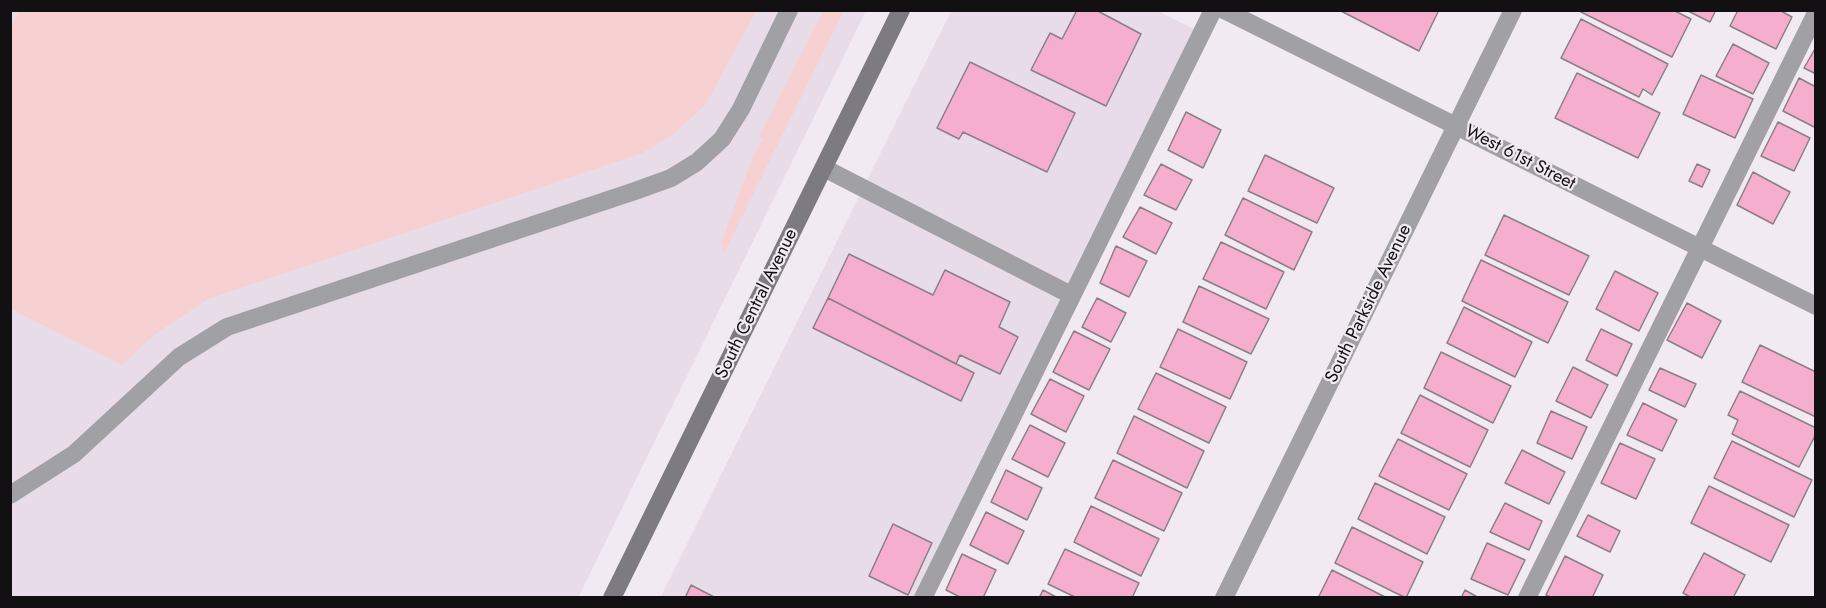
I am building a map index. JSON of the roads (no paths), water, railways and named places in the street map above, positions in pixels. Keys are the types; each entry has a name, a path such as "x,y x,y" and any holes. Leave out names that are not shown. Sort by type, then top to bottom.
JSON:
{"main road":[{"name":"South Central Avenue","path":"612,597 901,10"}],"street":[{"path":"10,495 74,454 179,357 227,327 635,191 671,178 697,162 722,139 741,109 789,10"},
{"path":"923,597 1213,10"},
{"name":"West 61st Street","path":"1224,10 1815,306"},
{"name":"South Parkside Avenue","path":"1224,597 1513,10"},
{"path":"1527,597 1815,13"},
{"path":"824,168 1071,296"}]}
